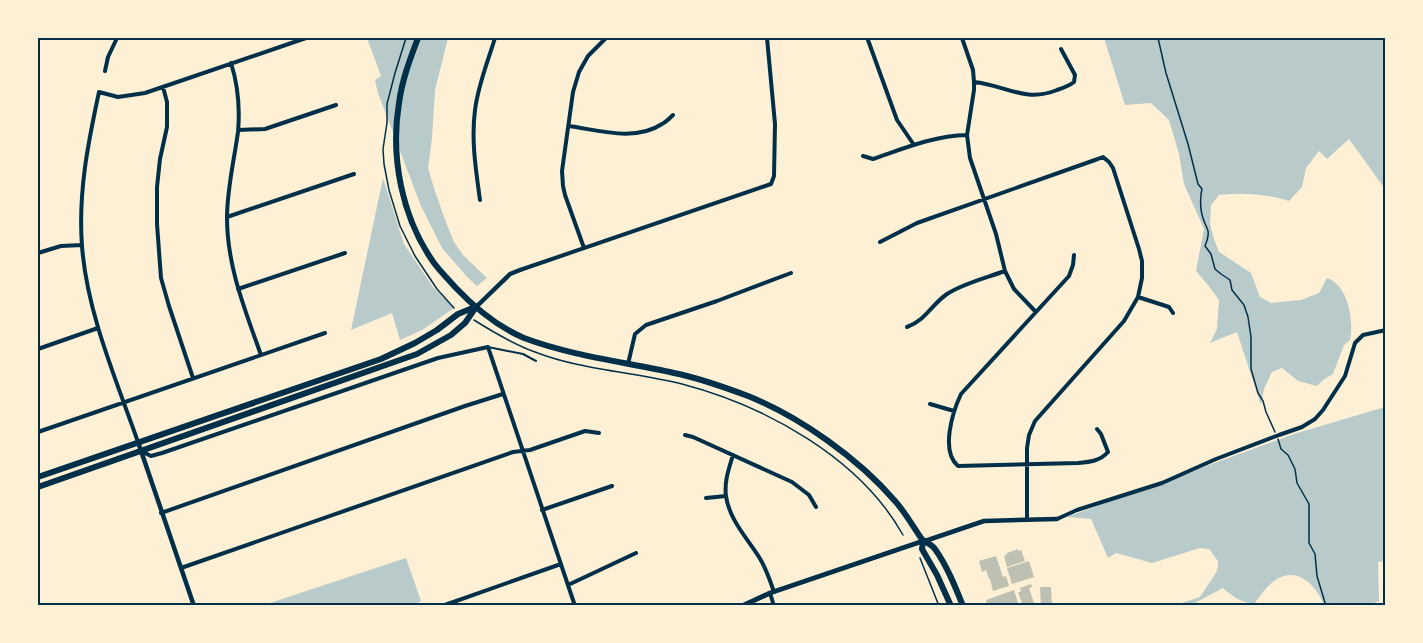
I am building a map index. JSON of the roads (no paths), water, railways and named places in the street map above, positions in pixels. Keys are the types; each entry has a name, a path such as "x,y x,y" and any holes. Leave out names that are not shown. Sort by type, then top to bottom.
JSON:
{"main road":[{"path":"418,38 406,72 398,111 397,160 409,214 421,240 435,264 466,298 507,329 523,338 560,349 677,373 704,381 749,397 817,434 878,483 895,501 923,541 934,547 963,606"},
{"path":"38,477 381,359 420,340 461,313 476,307"},
{"path":"38,487 417,354 451,335 465,323 476,307"},
{"path":"742,606 772,592 923,541"},
{"path":"923,541 922,549 951,606"}],"street":[{"path":"105,72 108,57 117,38"},
{"path":"194,606 98,328 84,266 81,215 84,171 99,92 118,97 145,93 306,38"},
{"path":"480,200 474,154 475,111 479,89 495,38"},
{"path":"584,248 563,186 562,171 573,92 579,72 588,56 606,38"},
{"path":"476,307 510,274 771,184 774,176 774,124 767,38"},
{"path":"962,38 973,70 974,82 967,135 970,158 996,234 1005,271 1014,289 1035,311"},
{"path":"868,40 897,120 914,145"},
{"path":"974,82 990,83 1031,96 1052,92 1074,82 1075,75 1061,49"},
{"path":"231,63 238,97 238,130 229,181 228,239 238,289 261,355"},
{"path":"163,87 167,102 167,127 160,159 156,224 161,278 193,378"},
{"path":"238,130 264,129 336,105"},
{"path":"568,126 627,134 644,132 662,125 673,115"},
{"path":"863,156 873,159 935,138 967,135"},
{"path":"880,242 917,223 1103,157 1113,168 1139,249 1142,278 1137,297 1124,321 1035,422 1029,435 1027,448 1027,520"},
{"path":"227,217 354,174"},
{"path":"38,253 61,246 82,245"},
{"path":"238,289 345,253"},
{"path":"1074,255 1069,276 962,394 951,423 950,447 953,462 958,466 1095,461 1103,458 1108,452 1097,429"},
{"path":"907,327 918,323 940,299 949,293 1005,271"},
{"path":"628,364 635,334 646,325 791,273"},
{"path":"1137,297 1169,307 1173,313"},
{"path":"38,349 98,328"},
{"path":"923,541 984,521 1057,519 1077,510 1162,483 1276,435 1302,427 1315,419 1323,410 1345,376 1355,344 1363,336 1386,330"},
{"path":"38,432 325,333"},
{"path":"140,450 151,456 162,453 438,358 488,347 575,606"},
{"path":"161,513 504,394"},
{"path":"930,405 954,411"},
{"path":"181,568 513,452 530,450 585,431 599,433"},
{"path":"685,435 693,436 792,482 809,495 816,507"},
{"path":"733,455 728,473 726,496 730,512 765,568 774,606"},
{"path":"542,510 612,486"},
{"path":"706,498 726,496"},
{"path":"568,585 636,553"},
{"path":"442,606 561,564"}],"lane":[{"path":"488,347 523,354 536,361"}]}
